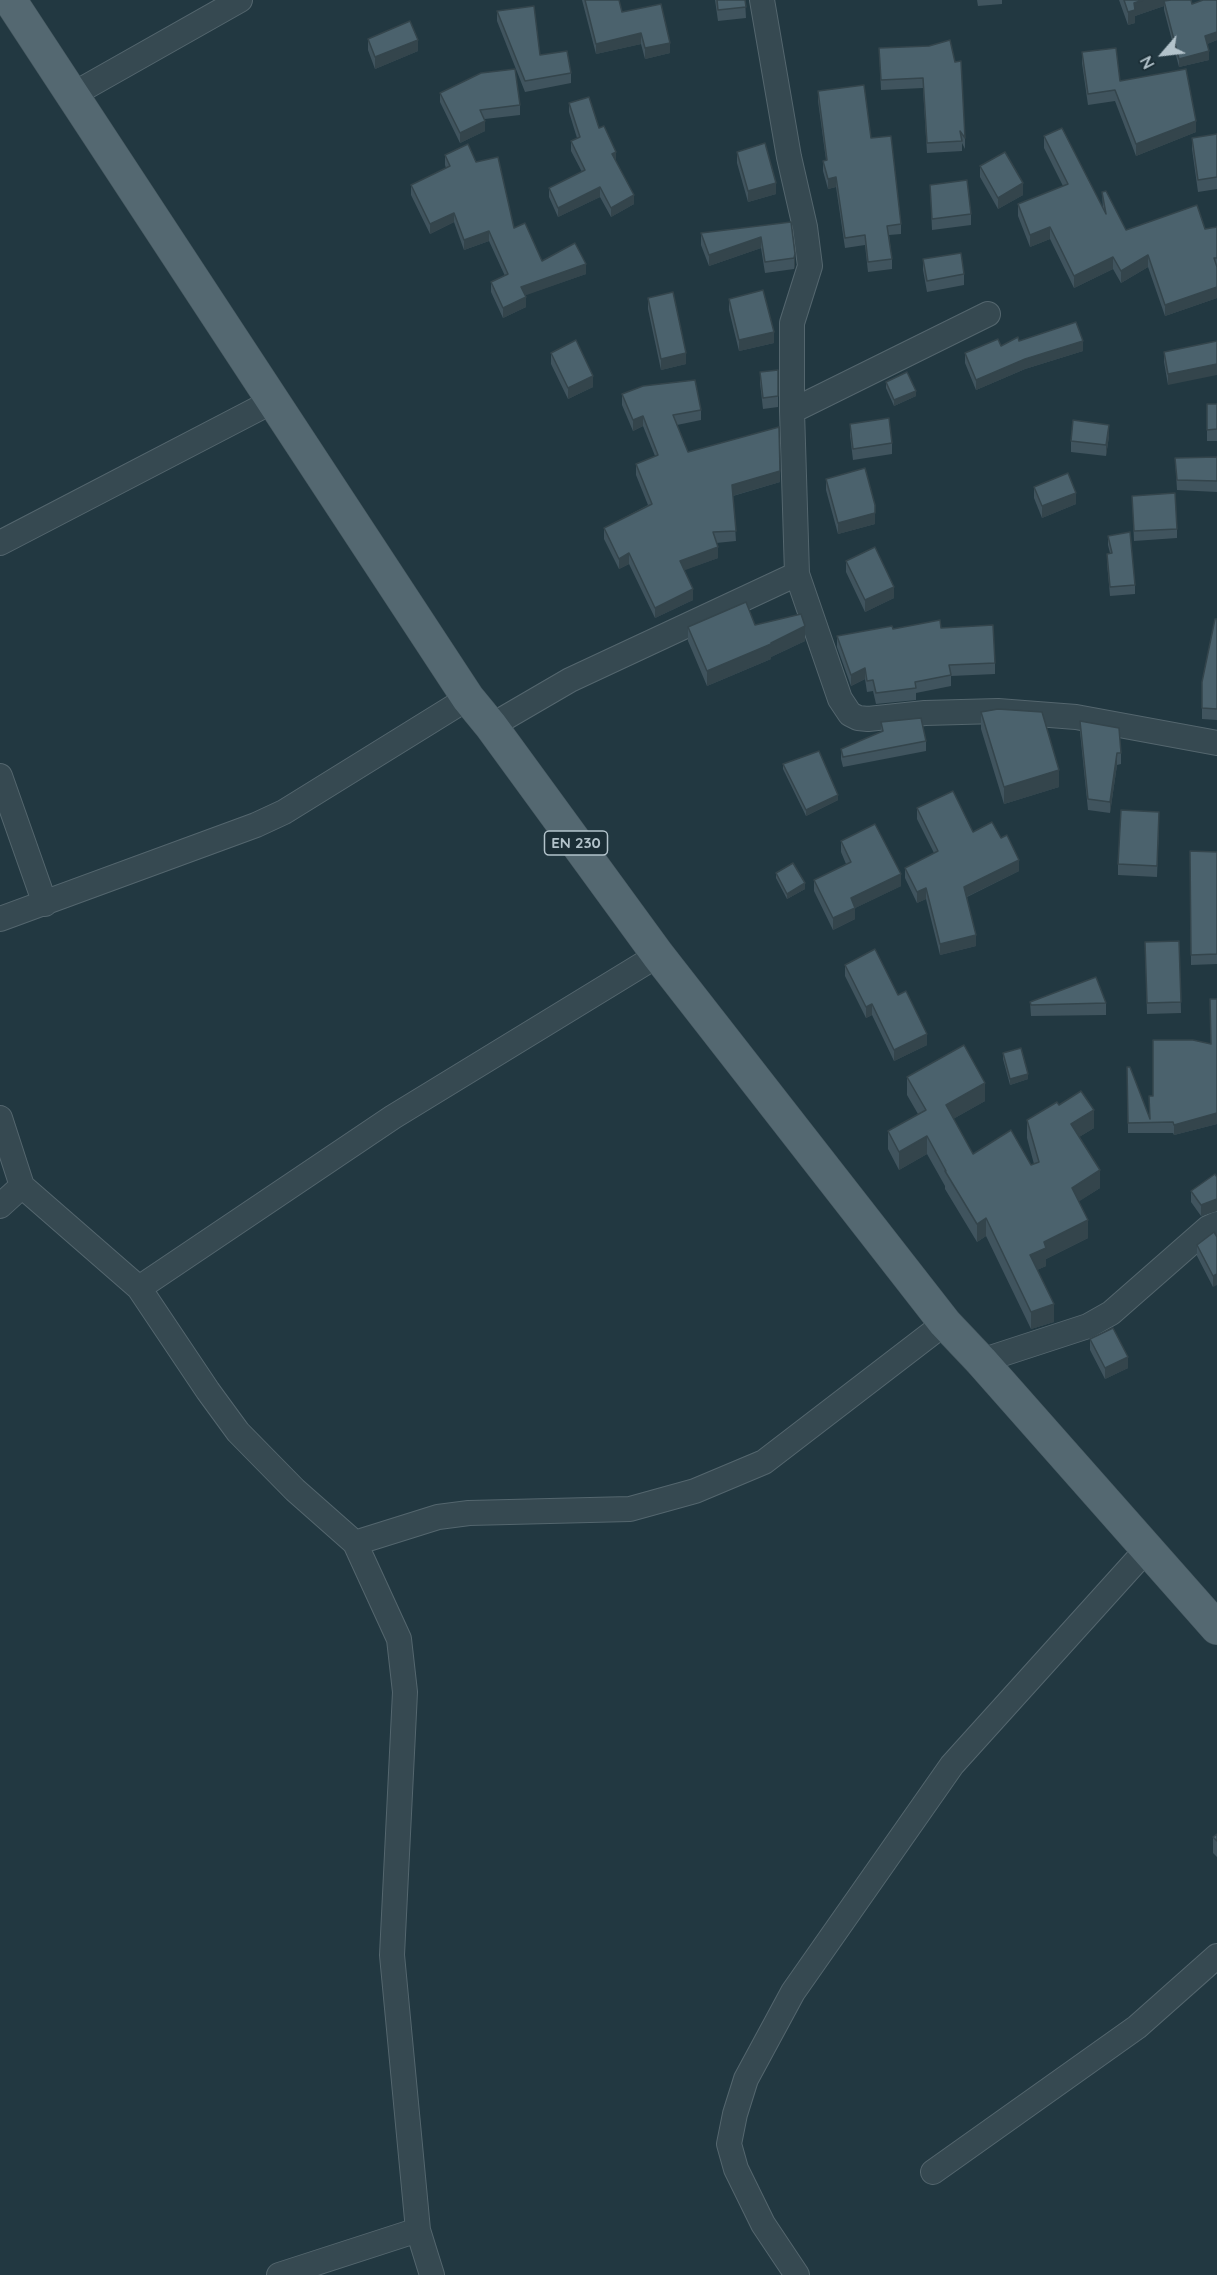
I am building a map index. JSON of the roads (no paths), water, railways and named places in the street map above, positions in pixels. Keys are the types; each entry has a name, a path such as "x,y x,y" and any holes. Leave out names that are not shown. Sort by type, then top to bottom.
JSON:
{"main road":[{"name":"EN 230","path":"10,0 468,698 491,726 658,955 945,1323 1217,1628"}],"street":[{"path":"72,95 240,0"},
{"path":"762,0 789,157 805,227 810,266 792,323 797,574 840,699 850,714 858,718 998,711 1076,717 1217,743"},
{"path":"792,411 988,315"},
{"path":"0,543 273,401"},
{"path":"491,726 570,680 797,574"},
{"path":"0,919 256,825 284,812 468,698"},
{"path":"0,776 45,904"},
{"path":"139,1288 393,1117 658,955"},
{"path":"0,1118 22,1186 139,1288 238,1432 295,1490 355,1543 399,1639 405,1692 392,1955 418,2230 432,2275"},
{"path":"0,1206 22,1186"},
{"path":"981,1361 1088,1326 1111,1313 1208,1228 1217,1224"},
{"path":"355,1543 438,1517 469,1513 630,1509 695,1491 764,1462 945,1323"},
{"path":"797,2275 763,2224 736,2169 729,2144 746,2079 793,1992 952,1765 1147,1549"},
{"path":"933,2172 1137,2027 1217,1956"},
{"path":"279,2275 418,2230"}]}
